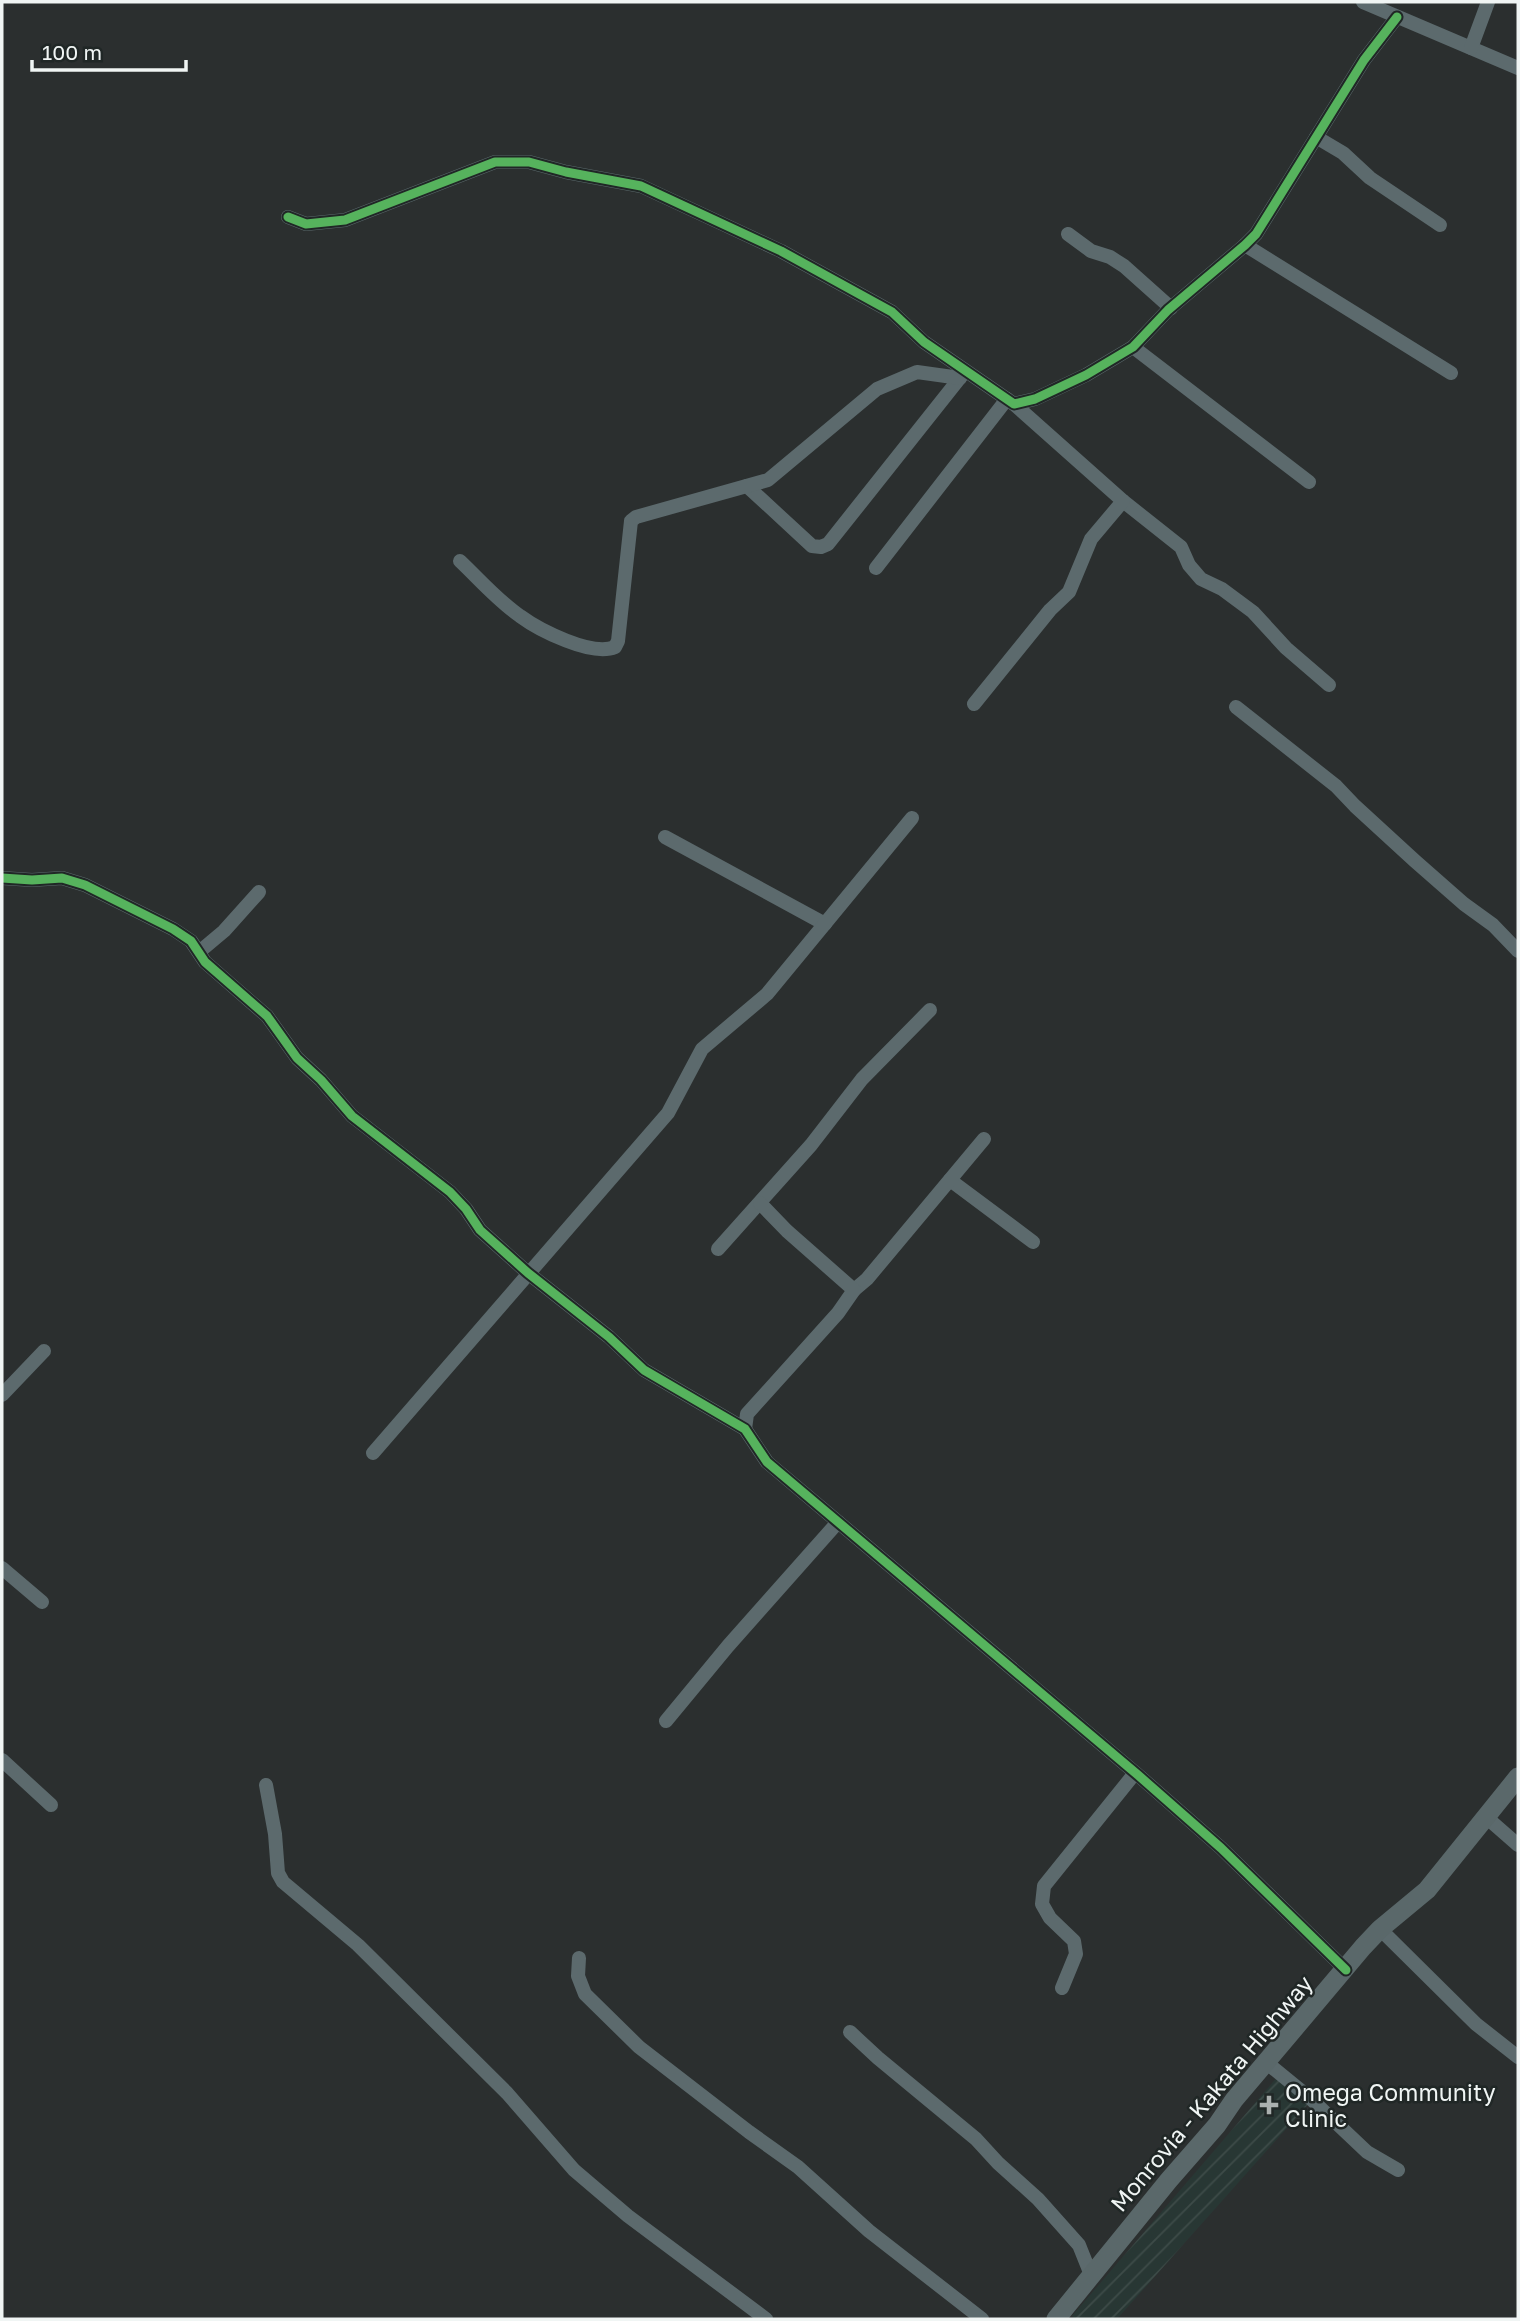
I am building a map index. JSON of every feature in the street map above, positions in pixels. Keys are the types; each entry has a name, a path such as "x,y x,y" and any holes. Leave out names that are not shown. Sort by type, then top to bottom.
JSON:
{"highway":[{"name":"Monrovia - Kakata Highway","path":"1056,2319 1217,2125 1234,2099 1380,1929 1427,1890 1518,1777"}],"street":[{"path":"1363,2 1518,68"},
{"path":"1471,48 1488,2"},
{"path":"876,568 1010,402 1035,399 1076,380 1133,347 1171,308 1245,246 1256,234 1364,61 1397,17"},
{"path":"1316,137 1343,153 1370,178 1440,225"},
{"path":"288,217 306,224 345,220 495,162 529,162 641,186 780,251 892,312 963,374 1010,402 1123,501 1181,547 1189,565 1201,579 1222,589 1253,612 1286,649 1329,685"},
{"path":"1068,234 1091,251 1110,257 1124,266 1171,308"},
{"path":"1245,246 1451,373"},
{"path":"1133,347 1309,482"},
{"path":"460,561 519,616 567,641 589,648 609,650 615,647 618,641 631,521 636,517 768,480 877,389 917,372 963,374"},
{"path":"747,486 812,546 821,547 828,544 963,374"},
{"path":"975,704 1036,626 1069,592 1091,539 1123,501"},
{"path":"1236,707 1336,786 1415,861 1464,904 1493,925 1518,951"},
{"path":"373,1453 668,1114 702,1049 766,993 912,818"},
{"path":"665,837 825,924"},
{"path":"2,878 62,878 85,885 173,929 191,941 205,962 267,1016 297,1058 321,1080 352,1116 450,1192 480,1230 528,1273 644,1370 745,1429 766,1462 1221,1848 1346,1970"},
{"path":"199,952 224,931 259,892"},
{"path":"718,1249 811,1145 862,1079 930,1010"},
{"path":"745,1429 747,1414 830,1323 854,1290 867,1279 984,1139"},
{"path":"950,1180 1033,1242"},
{"path":"760,1203 787,1231 854,1290"},
{"path":"2,1395 44,1351"},
{"path":"666,1721 728,1646 838,1522"},
{"path":"2,1568 43,1602"},
{"path":"2,1760 51,1805"},
{"path":"1062,1988 1076,1954 1074,1941 1050,1918 1042,1904 1044,1886 1135,1773"},
{"path":"266,1785 275,1834 278,1873 284,1882 358,1944 507,2093 574,2170 628,2216 766,2319"},
{"path":"1486,1817 1518,1845"},
{"path":"1380,1929 1476,2024 1518,2057"},
{"path":"579,1958 578,1976 584,1994 639,2047 748,2132 799,2167 869,2231 982,2319"},
{"path":"850,2032 877,2058 976,2138 998,2163 1038,2199 1079,2245 1091,2275"},
{"path":"1267,2063 1311,2099 1367,2152 1398,2170"}],"shaded area":[{"path":"1279,2075 1311,2101 1117,2319 1075,2319 1072,2316"}],"cycle path":[{"path":"288,217 306,224 345,220 495,162 529,162 641,186 781,251 892,312 924,342 1014,404 1035,399 1086,375 1133,347 1168,310 1256,234 1364,60 1397,17"},
{"path":"2,878 62,878 85,885 173,929 191,941 205,962 267,1016 297,1058 321,1080 352,1116 450,1192 480,1230 528,1273 609,1337 644,1370 745,1429 767,1462 1138,1775 1221,1848 1346,1970"}],"place":[{"name":"Omega Community Clinic","path":"1269,2105"}]}
